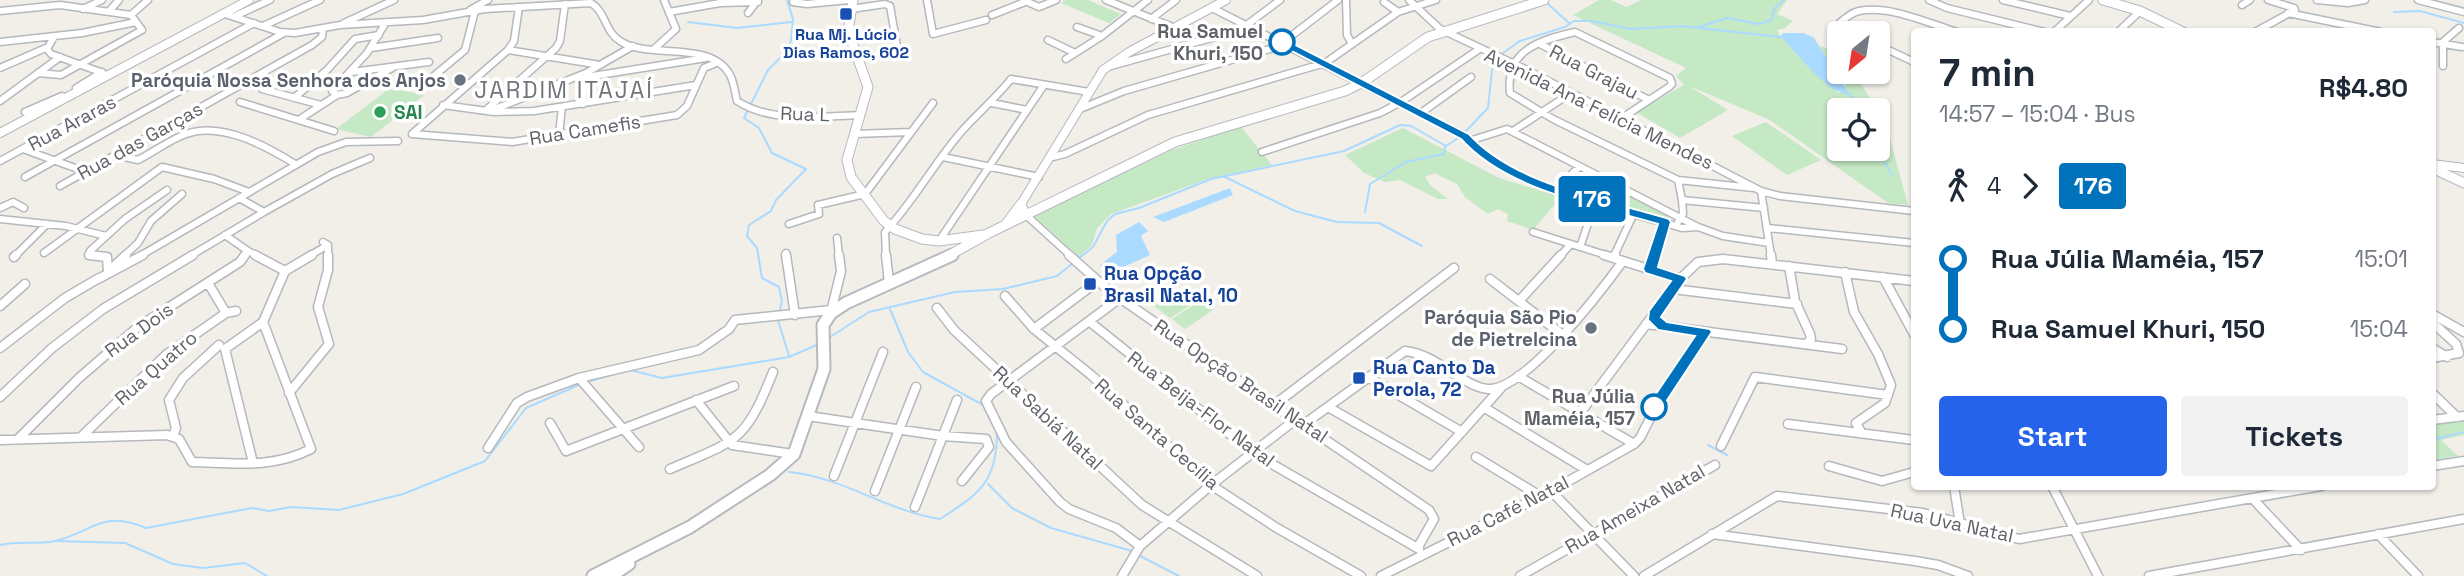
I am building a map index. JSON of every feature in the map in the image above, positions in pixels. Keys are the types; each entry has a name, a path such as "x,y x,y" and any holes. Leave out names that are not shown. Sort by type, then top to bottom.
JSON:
{"main road":[{"path":"2103,0 2140,11 2175,28"},
{"path":"851,3 848,31 868,87 847,160 848,169 890,226 922,239 940,241 1004,228 1175,142 1325,97 1363,82 1413,46 1443,31 1543,1"},
{"path":"2436,168 2461,178"},
{"path":"2436,168 2461,178"},
{"path":"1004,228 1021,204"},
{"path":"611,576 755,485 794,454 824,369 821,332 831,311 968,247 989,233"},
{"path":"593,576 651,549"}],"street":[{"path":"26,9 35,0"},
{"path":"60,5 68,0"},
{"path":"82,9 102,0"},
{"path":"110,10 120,0"},
{"path":"131,15 148,0"},
{"path":"25,112 106,74 249,0"},
{"path":"235,16 270,0"},
{"path":"262,26 320,0"},
{"path":"24,177 285,33 340,25 394,0"},
{"path":"654,49 676,30 664,0"},
{"path":"927,0 933,34 989,17 1024,1 1039,7 1056,0"},
{"path":"1106,0 1175,28"},
{"path":"1066,59 1102,36 1148,0"},
{"path":"1152,19 1176,0"},
{"path":"1027,216 1021,204 1053,157 1089,92 1107,67 1226,0"},
{"path":"1107,67 1248,26 1280,0"},
{"path":"1080,109 1124,91 1278,47 1338,0"},
{"path":"1346,0 1347,35 1352,44"},
{"path":"1053,157 1065,154 1148,115 1325,63 1411,2 1436,0"},
{"path":"1929,0 1947,8 2029,28"},
{"path":"2003,0 2070,16"},
{"path":"2058,28 2089,0"},
{"path":"2242,5 2250,0"},
{"path":"2262,28 2295,9 2267,0"},
{"path":"2317,0 2348,3 2365,0"},
{"path":"2418,0 2464,12"},
{"path":"485,9 487,1"},
{"path":"466,12 487,1"},
{"path":"340,25 385,24 485,9 590,1 598,7 613,37 633,46 689,53 718,63"},
{"path":"669,12 721,2 758,1"},
{"path":"748,13 758,1"},
{"path":"793,2 886,4 890,6 897,46"},
{"path":"1384,2 1398,12"},
{"name":"Avenida Ana Felícia Mendes","path":"1411,2 1443,31 1478,50 1513,63 1758,190"},
{"path":"487,111 548,56 560,41 565,4"},
{"path":"0,11 60,5 110,10 131,15 142,32 59,75 38,73"},
{"path":"443,105 508,50 514,41 519,7"},
{"path":"1212,8 1401,102 1467,139 1481,154 1512,172 1634,213 1692,229 1698,227"},
{"path":"395,84 422,86 462,54 468,47 475,11"},
{"path":"1843,21 1853,13 1873,11 1941,28"},
{"path":"2122,28 2140,11"},
{"path":"2288,13 2354,28"},
{"path":"225,14 285,33"},
{"path":"0,42 54,37 136,22"},
{"name":"Rua Araras","path":"0,161 254,23"},
{"path":"337,95 333,90 371,48 385,24"},
{"path":"1077,27 1102,36"},
{"path":"2443,66 2445,38 2459,28"},
{"name":"Rua das Garças","path":"60,186 312,45 322,37 323,29"},
{"path":"1622,118 1672,84 1671,78 1580,33 1572,32 1522,51 1513,63 1508,90 1512,95 1678,180 1758,190 1780,196 1911,211"},
{"path":"294,98 327,70 355,39 379,35"},
{"path":"0,68 48,47 54,37"},
{"path":"371,48 438,38"},
{"path":"1048,40 1075,53"},
{"path":"2436,43 2462,47"},
{"name":"Rua Grajau","path":"1539,44 1649,100"},
{"path":"487,111 572,79 633,46"},
{"path":"48,47 49,52 106,74"},
{"path":"508,50 600,65"},
{"path":"1135,50 1145,57"},
{"path":"1262,152 1366,119 1401,102 1478,50"},
{"path":"1890,51 1911,61"},
{"path":"1,104 60,57"},
{"path":"572,79 707,58"},
{"path":"352,72 429,62"},
{"name":"Rua L","path":"718,63 730,73 737,101 752,109 789,115 861,115"},
{"name":"Rua Camefis","path":"443,105 412,132 422,136 496,142 559,134 677,115 687,106 704,68 718,63"},
{"path":"300,119 337,95 347,93 396,66"},
{"path":"0,133 106,74"},
{"path":"1420,113 1471,77"},
{"path":"583,104 585,78"},
{"path":"889,283 884,240 890,226 962,131 992,103 1011,79 1089,92"},
{"path":"443,105 512,112 583,104 696,85"},
{"path":"940,241 1044,85"},
{"path":"262,89 321,106"},
{"path":"1513,131 1571,93"},
{"path":"240,102 334,131"},
{"path":"789,224 819,214 818,205 865,194 933,103"},
{"path":"992,103 1027,110"},
{"path":"559,134 562,107"},
{"path":"1467,139 1501,129 1513,131 1698,227 1723,236 1769,243"},
{"path":"117,155 138,160 183,135 206,130 250,142 295,163"},
{"path":"855,134 911,132"},
{"path":"0,348 65,298 124,267 295,163 346,142 398,141"},
{"path":"23,149 86,172"},
{"path":"943,157 1039,177"},
{"name":"Rua Dois","path":"0,397 52,348 97,314 264,212 332,174 370,158"},
{"path":"44,253 162,167 214,179 248,192"},
{"path":"1556,188 1579,167"},
{"path":"1675,225 1680,218 1682,200 1678,180"},
{"path":"108,271 107,256 88,254 133,213 167,190"},
{"path":"1758,190 1768,228 1772,264"},
{"path":"98,279 138,243 151,220 182,194"},
{"path":"239,198 264,212"},
{"path":"1519,301 1576,245 1596,200"},
{"path":"1682,200 1764,208"},
{"path":"0,208 13,202 24,208"},
{"path":"1614,258 1634,213"},
{"name":"Rua Opção Brasil Natal","path":"1027,216 1120,299 1294,420 1307,422 1314,432 1399,488 1433,514 1432,525 1418,547"},
{"path":"0,219 47,224 106,236"},
{"path":"1650,269 1665,222"},
{"path":"15,257 47,224"},
{"path":"1768,228 1911,243"},
{"path":"1533,232 1680,279"},
{"path":"225,235 285,271"},
{"path":"488,448 503,429 517,403 549,387 699,350 729,329 735,320 831,311 841,271 837,238"},
{"path":"253,463 225,349 263,322 285,271 326,244 328,270 318,307 329,344 289,393"},
{"name":"Rua Dois","path":"17,439 115,345 145,322 238,264 248,251"},
{"path":"786,253 795,314"},
{"path":"1581,412 1680,279 1698,262 1709,259 1772,264 1911,281"},
{"path":"1328,407 1425,465 1433,466 1502,388 1549,352 1623,261"},
{"path":"1789,266 1797,304 1811,338 1807,343"},
{"path":"1274,405 1454,268"},
{"path":"1844,272 1854,312 1891,383 1888,395 1880,407 1856,423 1861,432"},
{"path":"1883,277 1911,328"},
{"path":"1490,279 1564,335"},
{"path":"1034,328 1098,281"},
{"path":"0,306 25,284"},
{"path":"208,284 226,313"},
{"path":"1673,289 1797,304"},
{"name":"Rua Santa Cecília","path":"1004,296 1034,328 1211,485 1277,528 1361,576"},
{"path":"1120,299 991,394 986,401 1006,442 1017,457 1069,509 1115,528 1138,548"},
{"name":"Rua Sabiá Natal","path":"937,308 954,330 1142,505 1256,576"},
{"name":"Rua Quatro","path":"82,436 167,354 226,313 236,311"},
{"path":"1654,315 1656,321 1663,326"},
{"path":"2436,316 2464,332"},
{"path":"0,440 82,436 173,436 179,439 192,462 253,463 290,460 311,450 263,322"},
{"name":"Rua Beija-Flor Natal","path":"1090,322 1253,453 1418,547 1423,555"},
{"path":"1646,324 1842,349"},
{"path":"2436,326 2458,348 2458,355 2436,358"},
{"path":"1518,376 1634,444 1661,397 1705,332"},
{"path":"173,436 176,428 169,404 172,393 183,378 219,345"},
{"path":"2436,350 2447,357"},
{"path":"1307,422 1397,354 1411,351 1485,389 1502,388"},
{"path":"834,476 883,352"},
{"path":"670,469 741,434 753,419 773,372"},
{"path":"1368,377 1462,432"},
{"path":"1721,446 1755,377 1888,395"},
{"path":"582,381 639,447"},
{"path":"551,423 566,451 734,386"},
{"path":"875,491 916,387"},
{"path":"2436,396 2461,417"},
{"path":"696,400 729,442 738,448 794,454"},
{"path":"915,507 957,400"},
{"path":"1485,408 1587,470"},
{"path":"808,416 943,436 983,438 989,442 989,447 962,481"},
{"path":"2436,419 2461,417"},
{"path":"1122,576 1138,548 1211,485 1294,420"},
{"path":"1788,424 1911,440"},
{"name":"Rua Café Natal","path":"1381,576 1551,491 1634,444"},
{"path":"1476,457 1540,496"},
{"path":"2436,465 2464,461"},
{"name":"Rua Ameixa Natal","path":"1520,576 1715,465"},
{"path":"1829,466 1882,481 1911,473"},
{"path":"1955,490 1959,524"},
{"path":"2054,490 2098,576"},
{"name":"Rua Uva Natal","path":"1644,576 1774,496 1923,513 2019,539 2253,499 2291,490"},
{"path":"1551,491 1634,576"},
{"path":"2253,499 2301,550"},
{"path":"2149,576 2464,519"},
{"path":"1712,534 1915,561 1938,565 1968,576"},
{"path":"2378,534 2418,576"}],"green space":[{"path":"1066,0 1088,0 1121,14 1109,23 1061,3"},
{"path":"1599,0 1611,0 1626,7 1641,0 1787,0 1777,14 1793,21 1785,28 1777,30 1780,36 1839,93 1846,86 1845,84 1861,84 1870,98 1827,98 1827,160 1770,120 1689,86 1728,110 1680,138 1636,112 1684,85 1676,76 1686,68 1573,15"},
{"path":"1819,46 1827,48 1827,58"},
{"name":"SAI","path":"390,88 424,95 371,137 336,129"},
{"path":"1766,122 1821,160 1787,175 1732,136"},
{"path":"1241,127 1272,165 1208,179 1111,214 1097,228 1092,245 1079,257 1034,216 1172,150"},
{"path":"1403,128 1499,178 1561,197 1533,230 1507,221 1508,214 1498,209 1488,214 1465,197 1457,184 1434,173 1425,177 1430,185 1448,199 1438,199 1400,180 1385,182 1364,173 1345,155"},
{"path":"1890,139 1908,205 1888,203 1828,161 1890,161"},
{"path":"1580,170 1670,216 1667,219 1562,187"},
{"path":"1183,288 1199,300 1170,318 1154,306"},
{"path":"1200,301 1213,310 1185,329 1172,319"},
{"path":"2464,417 2464,435 2441,440 2458,456 2436,460 2436,421"}],"water":[{"path":"1784,33 1804,33 1814,38 1827,59 1827,84 1843,84 1850,95 1830,87 1821,80 1780,36"},
{"path":"1230,188 1233,195 1164,222 1153,217"},
{"path":"1139,222 1148,231 1141,236 1150,255 1112,272 1100,265 1117,252 1116,235"}],"waterway":[{"path":"779,313 782,301 779,287 762,278 757,248 747,236 749,225 771,211 776,200 806,169 772,153 759,128 744,118 768,70 785,53 791,41 793,19 787,0"},
{"path":"1698,27 1728,18 1759,24 1772,20 1774,9 1784,0"},
{"path":"1547,3 1569,23"},
{"path":"2394,12 2420,11 2464,23"},
{"path":"1500,55 1520,41 1565,27 1574,21 1591,21 1631,29 1681,26 1781,37"},
{"path":"688,22 737,28 791,22"},
{"path":"1464,133 1488,108 1492,70 1496,59"},
{"path":"1849,93 1852,98"},
{"path":"1078,259 1093,247 1107,221 1115,214 1139,208 1211,179 1344,151 1400,125 1411,126 1446,146 1460,137"},
{"path":"1365,212 1370,184 1406,162 1444,154 1445,146"},
{"path":"1884,161 1892,175"},
{"path":"1225,177 1295,211 1337,222 1379,223 1422,246"},
{"path":"830,337 869,312 955,292 1003,289 1057,276 1073,263"},
{"path":"890,309 908,352 923,372 983,405 995,428"},
{"path":"778,320 789,356"},
{"path":"630,370 662,378 789,357 819,344"},
{"path":"587,382 622,372"},
{"path":"0,545 64,539 106,522 117,521 146,528 252,508 269,511 291,507 339,510 403,494 485,461 526,408 581,384"},
{"path":"2436,439 2464,432"},
{"path":"789,472 828,480 902,509 940,519 965,502 983,485 994,464 997,433"},
{"path":"1708,445 1727,455"},
{"path":"988,484 1012,508 1051,528 1132,551"},
{"path":"56,541 125,543 173,564 203,568 245,563 267,576"},
{"path":"1140,556 1179,576"}],"bus line":[{"name":"176","path":"1282,42 1465,136 1474,149 1512,172 1547,186 1665,222 1650,269 1680,279 1654,315 1655,320 1663,326 1705,332 1654,407"}],"place":[{"name":"Rua Mj. Lúcio Dias Ramos, 602","path":"846,14"},
{"name":"Rua Samuel Khuri, 150","path":"1282,42"},
{"name":"Paróquia Nossa Senhora dos Anjos","path":"460,80"},
{"name":"SAI","path":"380,112"},
{"name":"Rua Opção Brasil Natal, 10","path":"1090,284"},
{"name":"Paróquia São Pio de Pietrelcina","path":"1591,328"},
{"name":"Rua Canto Da Perola, 72","path":"1359,378"},
{"name":"Rua Júlia Maméia, 157","path":"1654,407"}],"district":[{"name":"JARDIM ITAJAÍ","path":"564,90"}]}
